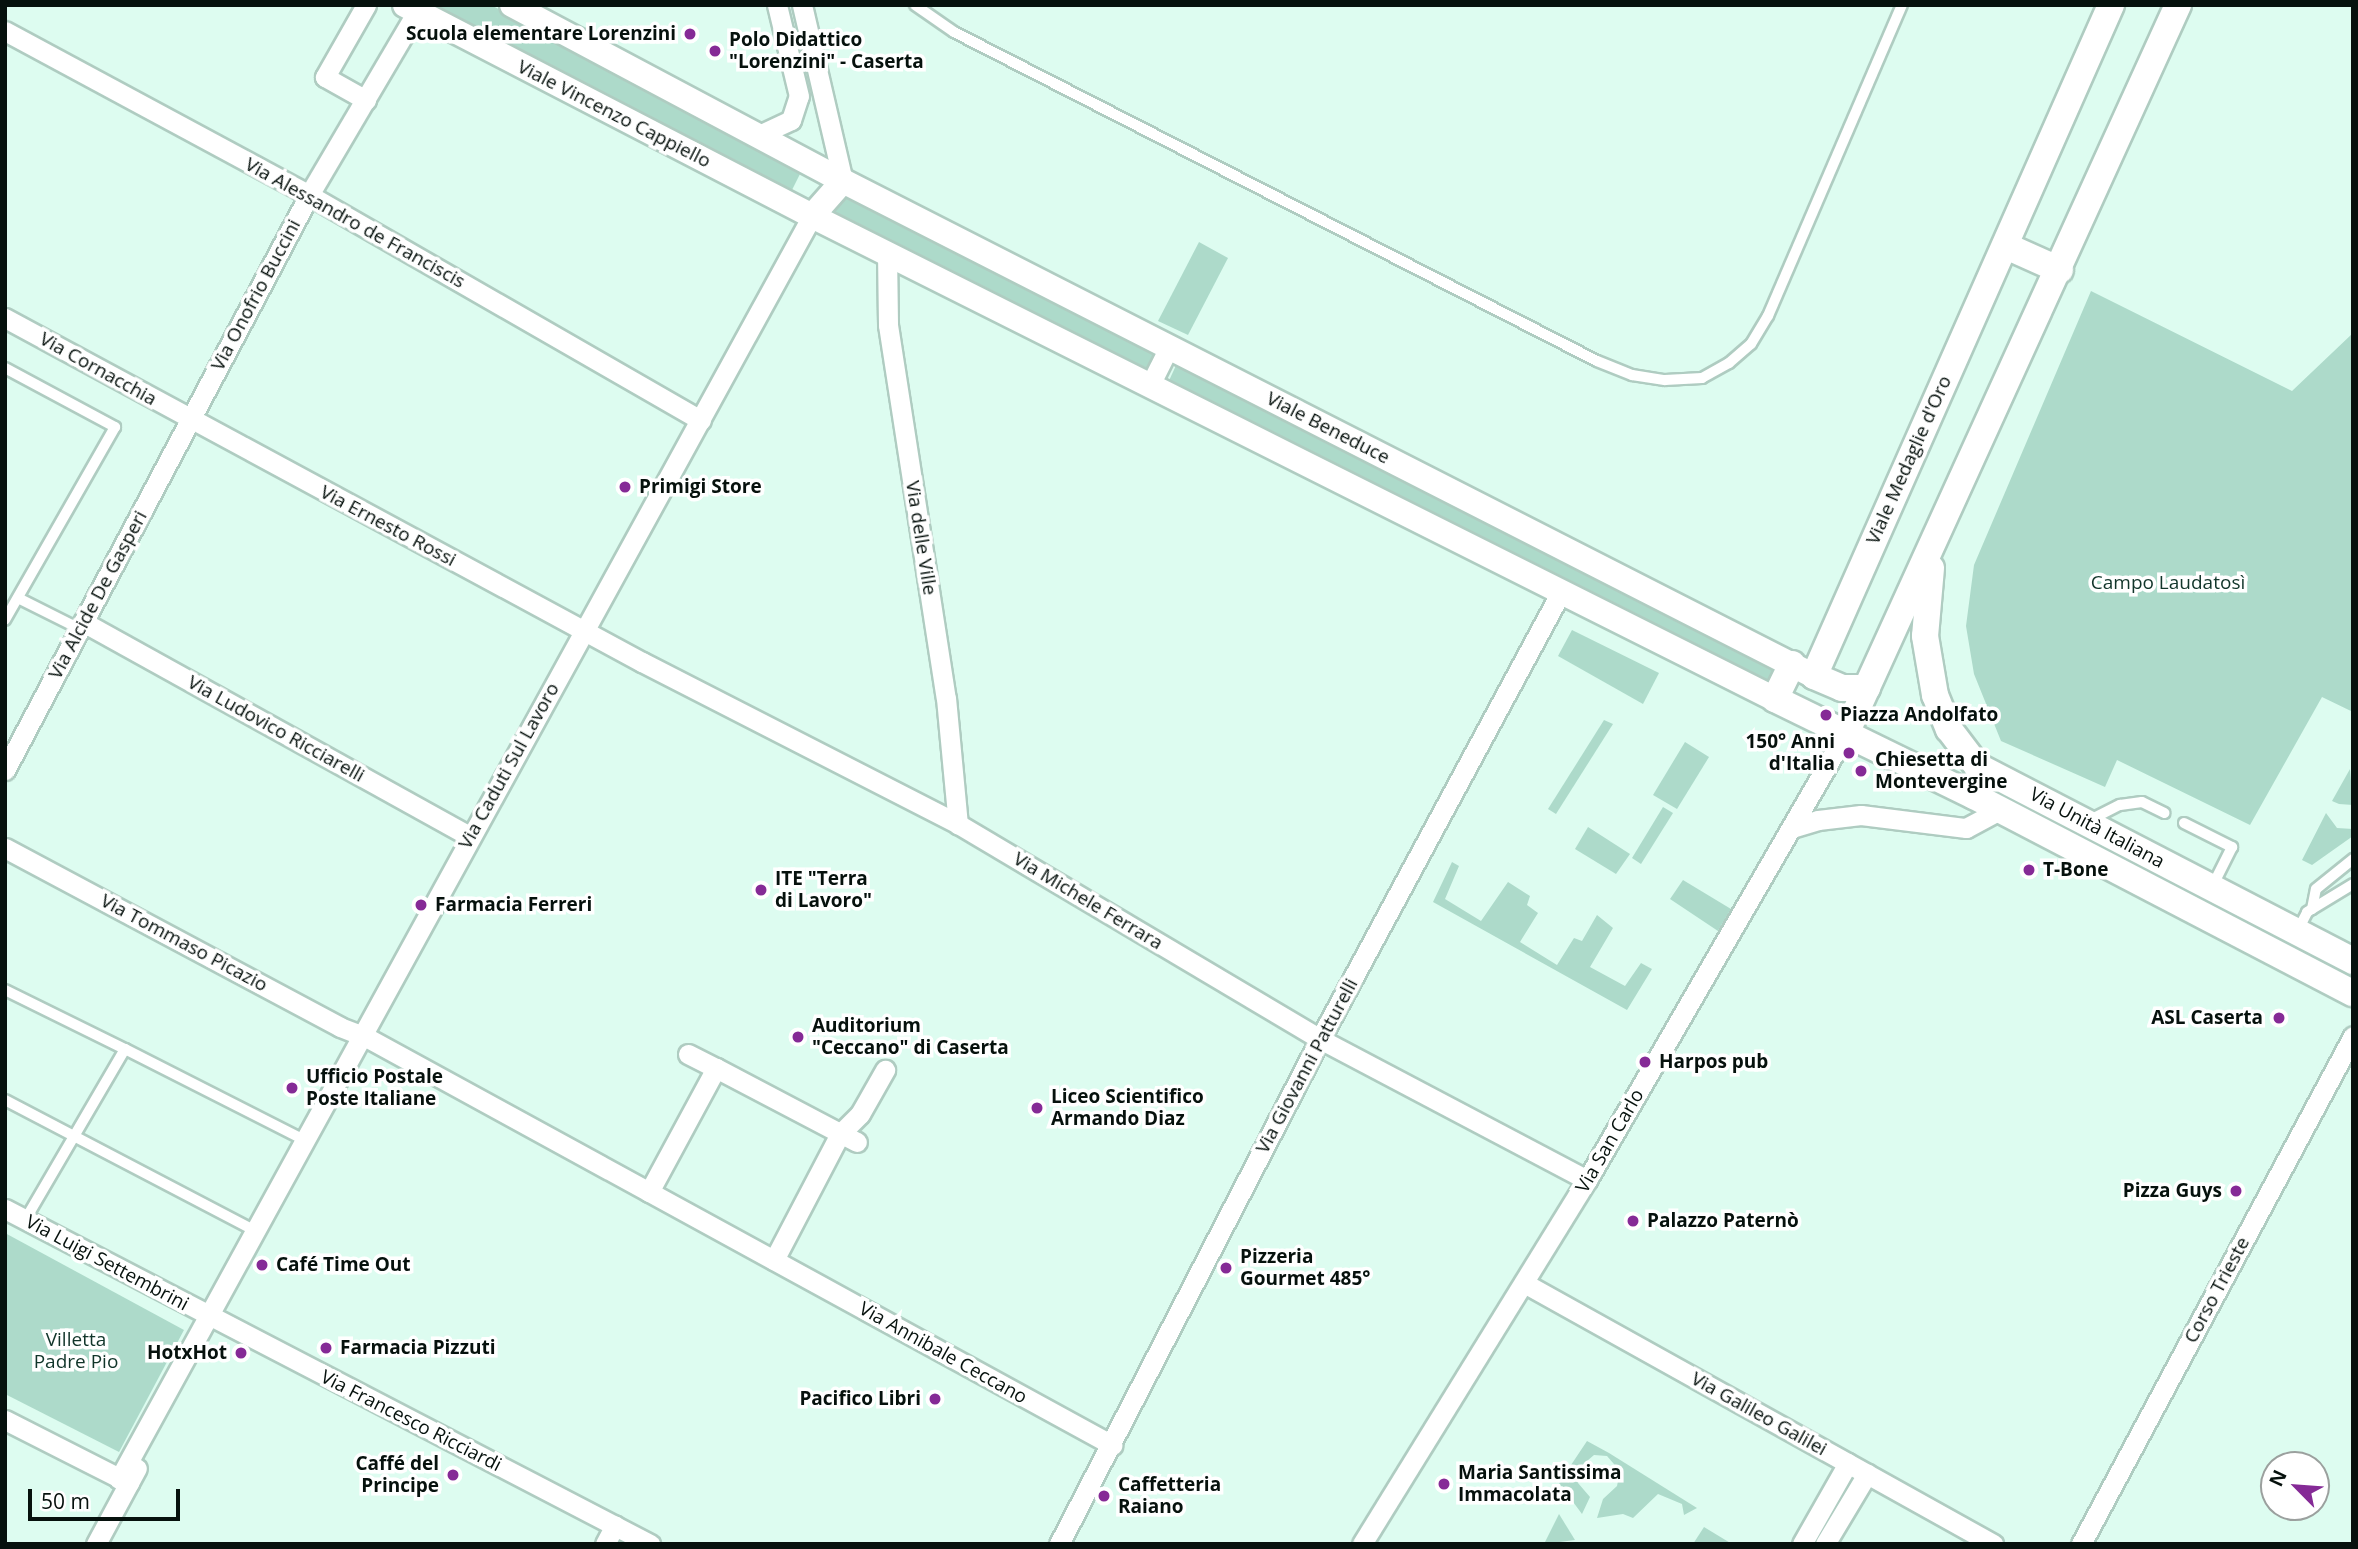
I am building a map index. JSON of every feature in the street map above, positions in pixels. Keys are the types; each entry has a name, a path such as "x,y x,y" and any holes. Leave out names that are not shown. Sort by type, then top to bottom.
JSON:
{"main road":[{"name":"Viale Medaglie d'Oro","path":"1775,699 1803,670 2006,246 2111,5"},
{"path":"1847,732 2060,270 2178,5"},
{"path":"2006,246 2060,270"},
{"name":"Via Unità Italiana","path":"1934,542 1925,636 1935,695 1949,729 1977,766 2353,961"},
{"path":"1803,670 1842,688 1867,689"},
{"path":"1803,670 1818,704 1847,732"},
{"path":"1775,699 1847,732"},
{"name":"Via Unità Italiana","path":"1847,732 2001,809 2353,993"}],"street":[{"path":"366,5 326,77 366,100"},
{"path":"512,5 761,134 842,181"},
{"path":"761,134 791,120 799,96 776,5"},
{"path":"802,5 842,181"},
{"name":"Via Onofrio Buccini","path":"190,420 309,195 366,100 414,7"},
{"name":"Viale Vincenzo Cappiello","path":"414,7 812,216"},
{"name":"Via Alessandro de Franciscis","path":"5,31 309,195 701,420"},
{"path":"842,181 812,216 1775,699"},
{"name":"Viale Beneduce","path":"842,181 1803,670"},
{"name":"Via Caduti Sul Lavoro","path":"96,1544 124,1481 212,1320 256,1231 307,1142 469,836 585,631 812,216"},
{"name":"Via delle Ville","path":"887,252 888,325 946,698 958,824"},
{"name":"Via Cornacchia","path":"5,318 190,420"},
{"path":"1150,385 1169,347"},
{"name":"Via Alcide De Gasperi","path":"5,770 190,420"},
{"name":"Via Ernesto Rossi","path":"190,420 585,631"},
{"name":"Via Giovanni Patturelli","path":"1059,1544 1320,1039 1561,592"},
{"name":"Via Ludovico Ricciarelli","path":"82,625 469,836"},
{"name":"Via Michele Ferrara","path":"585,631 958,824 1320,1039 1587,1180"},
{"name":"Via San Carlo","path":"1362,1544 1587,1180 1847,732"},
{"path":"1792,828 1818,820 1861,815 1966,828 2001,809"},
{"name":"Via Tommaso Picazio","path":"5,848 340,1027 363,1035"},
{"name":"Via Annibale Ceccano","path":"363,1035 1112,1445"},
{"name":"Corso Trieste","path":"2081,1544 2353,1036"},
{"path":"688,1054 848,1138"},
{"path":"649,1192 716,1068"},
{"path":"774,1260 848,1138 885,1070"},
{"name":"Via Luigi Settembrini","path":"5,1209 212,1320"},
{"name":"Via Galileo Galilei","path":"1524,1283 1993,1544"},
{"name":"Via Francesco Ricciardi","path":"212,1320 650,1544"},
{"path":"5,1420 124,1481"},
{"path":"1802,1544 1848,1463"},
{"path":"1825,1544 1867,1474"},
{"path":"605,1544 615,1525"}],"lane":[{"path":"915,5 954,32 1597,361 1632,375 1665,380 1702,377 1729,363 1751,344 1768,316 1902,5"},
{"path":"5,368 115,426 5,620"},
{"path":"18,598 82,625"},
{"path":"2086,823 2120,805 2142,802 2165,813"},
{"path":"2185,823 2232,847 2211,888"},
{"path":"2297,932 2312,909 2316,889 2353,859"},
{"path":"2312,909 2353,884"},
{"path":"5,990 307,1142"},
{"path":"25,1220 125,1049"},
{"path":"5,1100 73,1138 256,1231"}],"green space":[{"path":"431,5 491,5 803,168 791,192"},
{"path":"844,193 1160,352 1145,375 828,215"},
{"path":"1199,242 1228,258 1188,335 1158,321"},
{"name":"Campo Laudatosì","path":"2091,291 2292,391 2353,333 2353,712 2322,697 2250,825 2117,760 2105,787 2001,741 1974,674 1966,626 1974,565"},
{"path":"1178,361 1779,666 1771,687 1167,385"},
{"path":"1572,630 1659,673 1643,704 1558,656"},
{"path":"1604,720 1613,724 1556,814 1548,809"},
{"path":"1685,742 1709,757 1677,809 1653,795"},
{"path":"2350,769 2353,805 2332,801"},
{"path":"1663,807 1673,813 1641,864 1632,858"},
{"path":"2326,813 2337,828 2353,829 2353,836 2312,865 2302,860"},
{"path":"1588,827 1630,854 1616,874 1575,849"},
{"path":"1452,862 1459,866 1445,899 1481,921 1508,882 1530,896 1527,905 1538,913 1520,942 1557,965 1574,938 1582,941 1597,915 1613,928 1590,967 1625,986 1641,963 1652,969 1627,1010 1433,902"},
{"path":"1683,880 1731,909 1718,931 1670,899"},
{"name":"Villetta Padre Pio","path":"5,1233 184,1330 119,1452 5,1394"},
{"path":"1587,1441 1697,1508 1684,1515 1682,1504 1658,1494 1633,1518 1623,1514 1597,1518 1603,1499 1617,1486 1620,1471 1607,1456 1594,1455 1580,1467 1578,1483 1590,1497 1582,1514 1559,1483"},
{"path":"1559,1514 1575,1540 1544,1544"},
{"path":"1704,1527 1732,1544 1693,1544"}],"place":[{"name":"Scuola elementare Lorenzini","path":"690,34"},
{"name":"Polo Didattico \"Lorenzini\" - Caserta","path":"715,51"},
{"name":"Primigi Store","path":"625,487"},
{"name":"Piazza Andolfato","path":"1826,715"},
{"name":"150° Anni d'Italia","path":"1849,753"},
{"name":"Chiesetta di Montevergine","path":"1861,771"},
{"name":"T-Bone","path":"2029,870"},
{"name":"ITE \"Terra di Lavoro\"","path":"761,890"},
{"name":"Farmacia Ferreri","path":"421,905"},
{"name":"ASL Caserta","path":"2279,1018"},
{"name":"Auditorium \"Ceccano\" di Caserta","path":"798,1037"},
{"name":"Harpos pub","path":"1645,1062"},
{"name":"Ufficio Postale Poste Italiane","path":"292,1088"},
{"name":"Liceo Scientifico Armando Diaz","path":"1037,1108"},
{"name":"Pizza Guys","path":"2236,1191"},
{"name":"Palazzo Paternò","path":"1633,1221"},
{"name":"Café Time Out","path":"262,1265"},
{"name":"Pizzeria Gourmet 485°","path":"1226,1268"},
{"name":"Farmacia Pizzuti","path":"326,1348"},
{"name":"HotxHot","path":"241,1353"},
{"name":"Pacifico Libri","path":"935,1399"},
{"name":"Caffé del Principe","path":"453,1475"},
{"name":"Maria Santissima Immacolata","path":"1444,1484"},
{"name":"Caffetteria Raiano","path":"1104,1496"}]}
